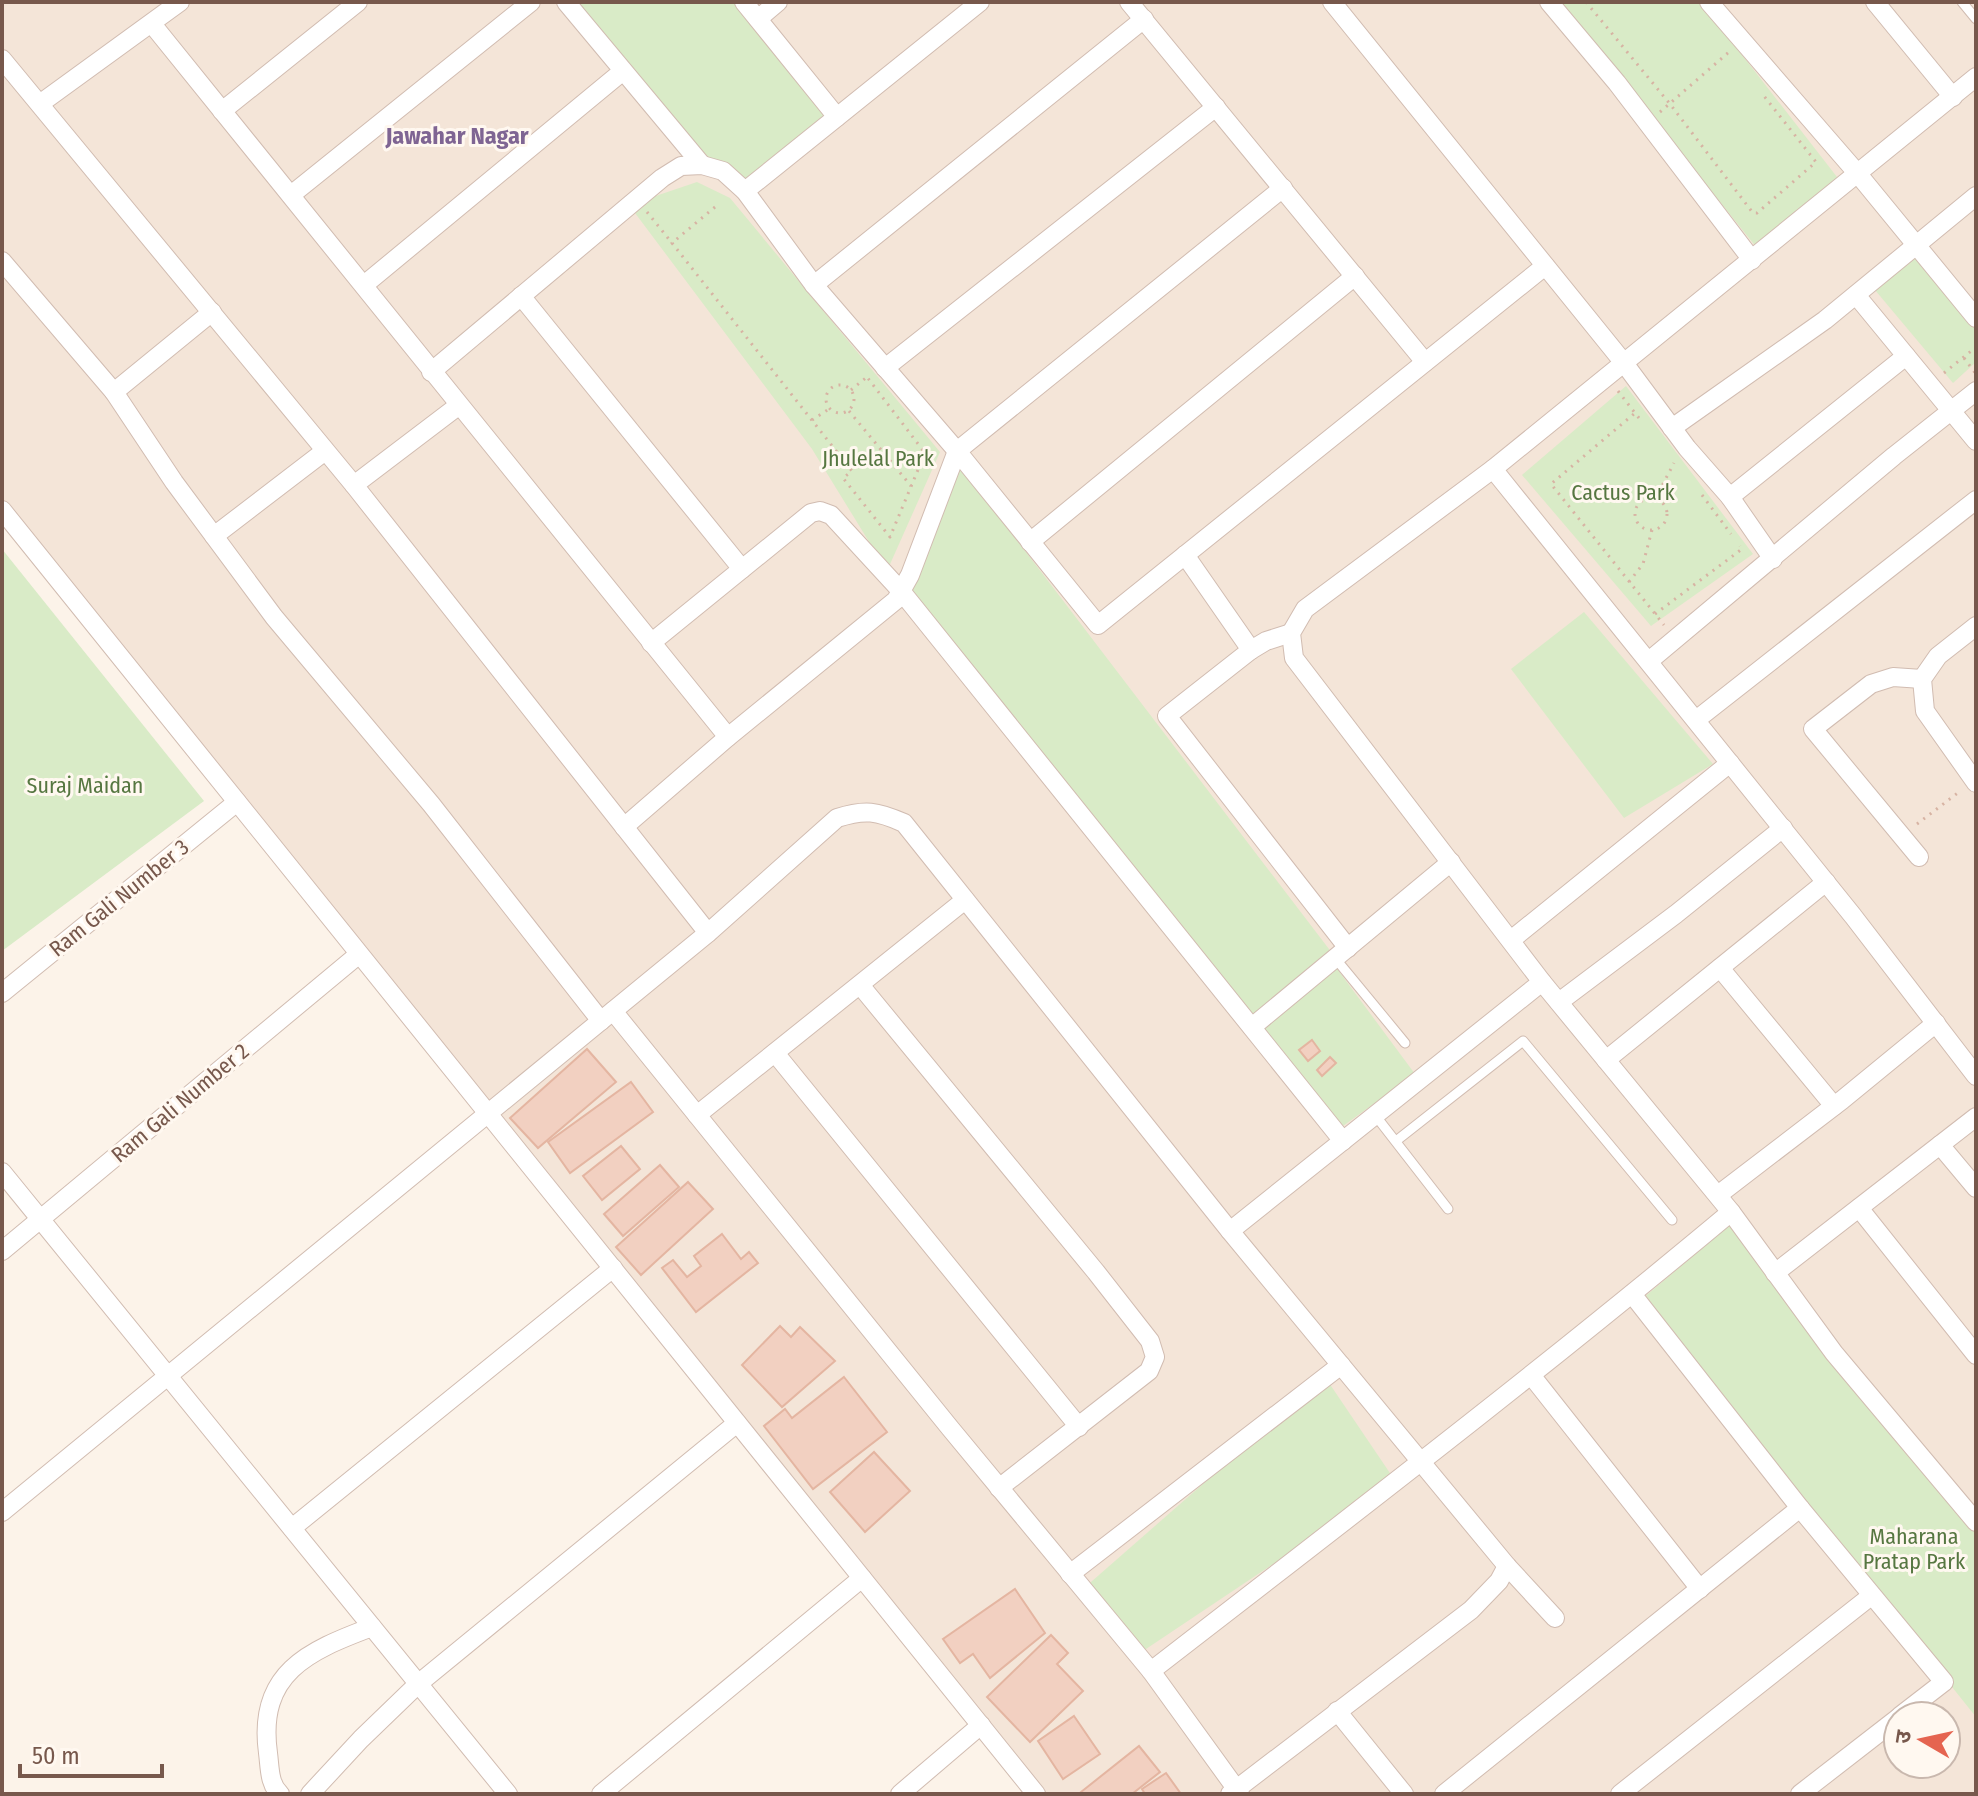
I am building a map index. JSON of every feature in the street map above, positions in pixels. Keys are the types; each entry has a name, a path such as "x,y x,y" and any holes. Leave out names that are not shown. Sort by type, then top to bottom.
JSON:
{"street":[{"path":"41,103 180,2"},
{"path":"222,111 358,2"},
{"path":"291,195 531,2"},
{"path":"566,2 702,165"},
{"path":"744,2 837,117"},
{"path":"758,19 778,2"},
{"path":"745,191 980,2"},
{"path":"1129,2 1425,362"},
{"path":"1332,2 1624,363 1672,428 1730,497 1773,559"},
{"path":"1549,2 1617,83 1752,260"},
{"path":"1709,2 1916,245 1972,305"},
{"path":"1875,2 1953,97"},
{"path":"814,285 1144,19"},
{"path":"152,24 728,737"},
{"path":"2,59 354,485 708,933"},
{"path":"364,285 623,71"},
{"path":"1976,77 1493,469 1305,609 1291,633 1294,658 1542,982 1718,1195 1834,1353 1976,1522"},
{"path":"884,366 1216,107"},
{"path":"431,372 662,178 681,166 702,165 723,171 745,191 814,285 957,451 1098,625 1545,266"},
{"path":"624,827 728,737 896,600 910,575 957,451 1283,188"},
{"path":"1672,428 1825,320 1976,196"},
{"path":"2,261 114,392 274,617 607,1016 697,1115 1151,1671 1236,1792 1471,1610 1499,1581 1507,1566"},
{"path":"1030,542 1355,276"},
{"path":"1856,295 1976,441"},
{"path":"521,296 742,569"},
{"path":"114,392 212,312"},
{"path":"1730,497 1906,356"},
{"path":"1649,661 1976,391"},
{"path":"354,485 458,406"},
{"path":"214,536 325,451"},
{"path":"1493,469 1826,882 1976,1076"},
{"path":"1696,720 1976,500"},
{"path":"2,510 1036,1794"},
{"path":"651,643 811,513 820,511 831,515 901,591 1343,1141"},
{"path":"1185,555 1251,650"},
{"path":"1975,781 1925,711 1922,679 1938,656 1976,626"},
{"path":"1291,633 1266,641 1251,650 1167,716 1341,953"},
{"path":"1919,857 1813,729 1871,684 1893,677 1922,679"},
{"path":"1511,940 1730,763"},
{"name":"Ram Gali Number 3","path":"2,993 237,802"},
{"path":"2,1512 708,933 837,818 857,811 881,813 904,823 1230,1231 1507,1566 1555,1618"},
{"path":"1559,1002 1783,828"},
{"path":"1252,1027 1451,862"},
{"path":"1606,1060 1826,882"},
{"path":"697,1115 965,900"},
{"name":"Ram Gali Number 2","path":"2,1251 358,955"},
{"path":"1720,968 1834,1106"},
{"path":"1230,1231 1542,982"},
{"path":"860,985 1096,1272 1150,1341 1155,1357 1149,1371 999,1488"},
{"path":"1718,1195 1936,1023"},
{"path":"775,1053 1079,1427"},
{"path":"1775,1273 1976,1117"},
{"path":"1940,1145 1976,1188"},
{"path":"2,1172 508,1794"},
{"path":"1859,1208 1976,1355"},
{"path":"1151,1671 1531,1375 1731,1212"},
{"path":"292,1528 613,1268"},
{"path":"1632,1294 1800,1508 1944,1682 1921,1700"},
{"path":"1070,1574 1341,1365"},
{"path":"1531,1375 1700,1589"},
{"path":"310,1794 418,1684 737,1423"},
{"path":"1444,1794 1800,1508"},
{"path":"601,1794 862,1578"},
{"path":"1620,1794 1871,1596"},
{"path":"280,1794 273,1787 267,1743 271,1698 288,1671 324,1645 372,1627"},
{"path":"1337,1711 1404,1794"},
{"path":"900,1794 981,1725"},
{"path":"1800,1794 1882,1730"}],"lane":[{"path":"1962,2 1976,19"},
{"path":"1341,953 1405,1043"},
{"path":"1396,1141 1523,1041 1672,1220"},
{"path":"1375,1115 1448,1209"}],"path":[{"path":"1586,2 1670,104 1753,213 1757,213 1816,162 1758,89"},
{"path":"1657,114 1729,52 1721,42"},
{"path":"637,199 852,471 843,478 890,537 925,453 867,377"},
{"path":"672,243 715,207"},
{"path":"1942,374 1976,347"},
{"path":"1964,357 1976,374"},
{"path":"851,390 884,366"},
{"path":"1607,377 1645,425"},
{"path":"843,385 851,390 854,403 849,411 840,413 830,408 826,398 830,389 843,385"},
{"path":"812,420 830,408"},
{"path":"849,411 911,486"},
{"path":"1635,413 1551,484 1655,614 1742,549 1695,486"},
{"path":"1655,499 1675,461"},
{"path":"1645,499 1655,499 1664,505 1667,515 1663,525 1652,530 1639,525 1635,511 1645,499"},
{"path":"1629,582 1643,564 1652,530"},
{"path":"1901,836 1975,781"}],"shaded area":[{"path":"2,2 1976,2 1976,1794 1042,1794 2,507"}],"green space":[{"path":"575,2 736,2 829,116 746,180 708,158"},
{"path":"1559,2 1701,2 1844,186 1761,253"},
{"name":"Jhulelal Park","path":"697,182 730,198 940,452 887,571 812,449 629,205"},
{"path":"1915,252 1976,326 1976,362 1953,383 1875,290"},
{"name":"Cactus Park","path":"1626,386 1753,554 1651,626 1522,475"},
{"path":"961,467 1332,953 1335,966 1415,1074 1343,1126 911,589"},
{"name":"Suraj Maidan","path":"2,549 204,801 2,951"},
{"path":"1584,612 1713,764 1624,818 1511,669"},
{"name":"Maharana Pratap Park","path":"1731,1224 1894,1435 1976,1531 1976,1717 1642,1299"},
{"path":"1325,1377 1396,1482 1137,1655 1083,1589"}],"building":[{"path":"1312,1040 1320,1051 1308,1061 1299,1050"},
{"path":"587,1049 616,1082 538,1148 510,1118"},
{"path":"1330,1057 1336,1063 1322,1076 1317,1070"},
{"path":"631,1082 653,1112 570,1173 548,1142"},
{"path":"621,1146 640,1169 602,1200 583,1176"},
{"path":"660,1165 679,1187 623,1236 604,1214"},
{"path":"688,1182 713,1209 641,1275 616,1247"},
{"path":"722,1234 741,1259 749,1252 758,1263 696,1312 662,1268 673,1260 687,1277 701,1266 694,1256"},
{"path":"780,1326 791,1337 800,1327 835,1361 782,1407 742,1365"},
{"path":"844,1377 887,1432 813,1489 764,1426 785,1409 792,1418"},
{"path":"874,1452 910,1491 865,1532 830,1492"},
{"path":"1015,1589 1045,1633 990,1678 973,1654 960,1663 943,1639"},
{"path":"1051,1635 1068,1653 1057,1664 1083,1691 1030,1742 987,1697"},
{"path":"1074,1716 1100,1754 1063,1779 1038,1741"},
{"path":"1139,1746 1160,1772 1132,1794 1081,1792"},
{"path":"1166,1773 1181,1794 1145,1794 1142,1789"}],"district":[{"name":"Jawahar Nagar","path":"457,136"}]}
